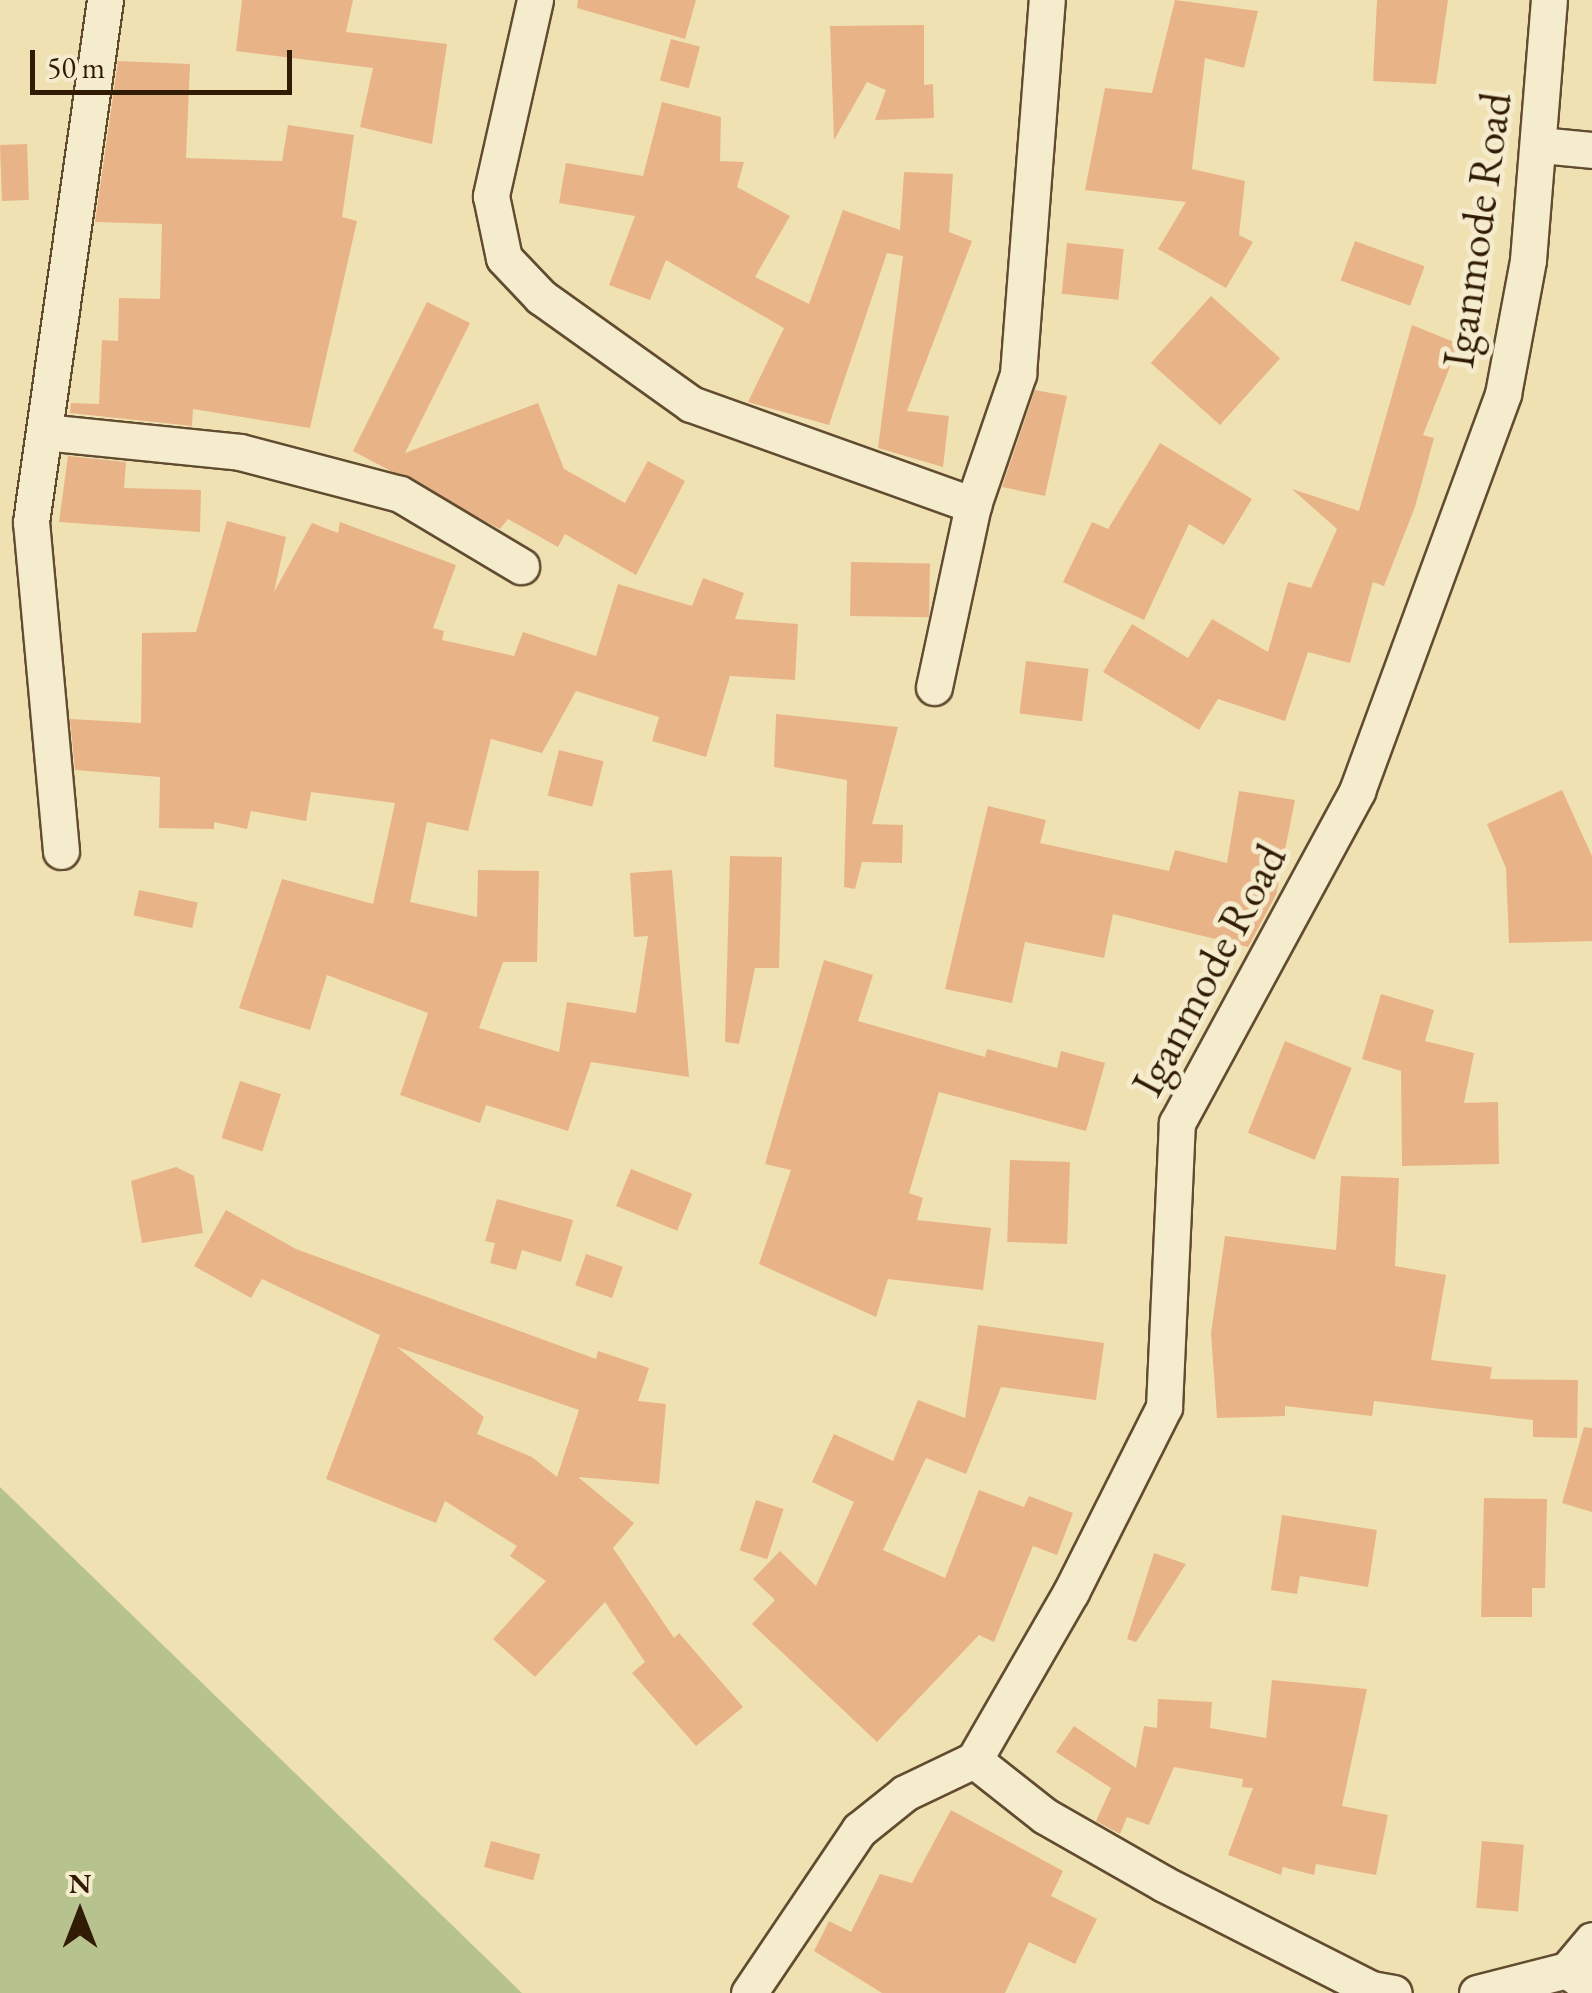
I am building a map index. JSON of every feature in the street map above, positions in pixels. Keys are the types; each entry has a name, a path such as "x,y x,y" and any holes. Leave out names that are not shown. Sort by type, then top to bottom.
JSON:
{"street":[{"path":"61,851 32,522 105,0"},
{"path":"535,0 491,196 504,258 541,297 691,404 973,506"},
{"path":"934,686 973,506 1018,374 1047,0"},
{"name":"Iganmode Road","path":"974,1760 1071,1592 1164,1406 1177,1123 1370,754 1504,394 1541,145 1549,0"},
{"path":"1541,145 1592,150"},
{"path":"44,432 240,452 400,494 521,566"},
{"path":"749,1993 859,1830 905,1793 974,1760 1045,1816 1164,1884 1371,1989 1394,1993"},
{"path":"1477,1993 1579,1980 1592,1940"}],"green space":[{"path":"0,1487 522,1993 0,1993"}],"building":[{"path":"242,0 353,0 346,32 447,44 432,144 360,127 373,68 236,51"},
{"path":"578,0 696,0 685,39 577,8"},
{"path":"1175,0 1258,11 1244,68 1205,58 1192,169 1245,181 1239,235 1253,242 1226,288 1158,249 1186,202 1085,190 1105,88 1152,93"},
{"path":"1377,0 1448,0 1436,84 1373,81"},
{"path":"924,25 924,85 933,84 934,118 875,120 886,90 867,82 834,140 830,26"},
{"path":"671,39 700,47 689,88 660,81"},
{"path":"118,61 190,64 186,158 282,161 288,125 354,135 342,217 357,221 310,428 193,409 192,426 70,413 71,403 99,404 102,340 118,341 119,298 160,299 162,224 95,222"},
{"path":"662,102 721,117 720,161 744,162 737,187 790,216 755,277 809,304 843,210 900,230 904,172 953,174 949,232 972,241 907,411 949,416 943,467 878,448 903,256 887,253 829,425 748,402 784,328 666,260 650,300 609,285 635,216 559,203 566,163 643,176"},
{"path":"27,144 29,200 2,201 0,145"},
{"path":"1355,241 1425,266 1410,306 1341,280"},
{"path":"1067,243 1124,249 1118,300 1062,294"},
{"path":"1211,296 1280,358 1220,425 1151,363"},
{"path":"427,302 470,323 405,453 538,403 564,469 625,503 648,461 685,481 636,575 565,534 558,547 508,519 500,529 353,451"},
{"path":"1412,325 1459,344 1423,435 1434,438 1415,507 1384,586 1373,582 1350,663 1308,652 1285,721 1218,699 1199,730 1103,672 1132,624 1188,658 1212,619 1268,652 1288,582 1311,588 1337,529 1292,489 1359,511"},
{"path":"1035,390 1067,396 1045,496 1002,487"},
{"path":"1160,443 1252,499 1224,545 1189,524 1144,620 1063,582 1092,522 1108,529"},
{"path":"68,456 126,462 124,488 201,490 200,532 59,522"},
{"path":"227,521 286,537 274,592 312,523 338,533 340,522 456,565 433,628 444,631 442,640 514,656 523,632 596,656 618,584 692,606 703,578 744,593 735,619 798,624 795,680 730,676 706,757 652,741 659,717 576,691 542,753 491,739 468,831 427,822 410,902 477,917 478,870 539,871 537,962 503,962 479,1028 559,1052 567,1002 636,1013 648,936 634,937 630,873 672,870 689,1077 591,1062 568,1131 486,1105 480,1123 400,1095 428,1013 327,975 310,1030 239,1008 282,879 373,904 395,803 311,792 306,821 251,811 247,829 214,822 214,829 159,828 160,777 75,770 70,719 141,723 142,633 196,632"},
{"path":"851,562 930,563 929,617 850,616"},
{"path":"1026,661 1089,669 1082,721 1020,714"},
{"path":"776,714 898,727 872,824 903,825 902,863 862,862 855,889 844,887 847,780 774,767"},
{"path":"559,750 604,761 592,807 548,796"},
{"path":"1562,790 1592,856 1592,941 1509,943 1506,868 1487,824"},
{"path":"1239,791 1295,800 1276,895 1248,947 1113,914 1104,958 1025,942 1012,1003 945,989 988,806 1046,820 1040,843 1169,871 1175,850 1227,863"},
{"path":"730,856 782,857 779,968 755,968 739,1044 725,1042"},
{"path":"139,890 198,902 192,928 134,915"},
{"path":"824,960 873,975 858,1021 985,1057 987,1049 1057,1068 1061,1051 1105,1063 1086,1131 939,1092 909,1193 923,1198 917,1220 991,1228 983,1290 888,1279 876,1317 759,1264 791,1170 765,1164"},
{"path":"1381,994 1434,1010 1425,1041 1474,1053 1464,1103 1498,1102 1499,1164 1402,1166 1401,1071 1362,1059"},
{"path":"1285,1041 1352,1068 1315,1160 1248,1133"},
{"path":"240,1081 281,1094 262,1151 221,1138"},
{"path":"1010,1160 1070,1162 1067,1244 1007,1242"},
{"path":"176,1167 194,1176 203,1233 142,1243 131,1181"},
{"path":"631,1169 692,1194 677,1231 616,1206"},
{"path":"1341,1176 1399,1178 1395,1266 1446,1275 1431,1360 1492,1367 1490,1379 1578,1380 1577,1438 1533,1437 1533,1420 1374,1401 1372,1416 1285,1406 1285,1416 1217,1418 1211,1333 1225,1236 1336,1250"},
{"path":"497,1199 573,1220 561,1262 522,1250 516,1270 490,1263 495,1243 485,1241"},
{"path":"226,1210 296,1249 596,1359 598,1351 649,1368 638,1401 666,1404 659,1484 578,1477 634,1523 613,1548 674,1638 679,1633 743,1707 696,1746 632,1673 645,1662 605,1602 535,1677 493,1639 546,1581 510,1556 517,1546 445,1501 436,1523 326,1479 380,1335 262,1279 251,1298 194,1266","holes":["397,1347 579,1410 557,1477 532,1457 477,1434 484,1417"]},
{"path":"586,1254 623,1267 612,1298 575,1285"},
{"path":"978,1325 1104,1343 1096,1400 1001,1387 966,1474 926,1458 883,1550 945,1578 979,1490 1024,1507 1029,1496 1073,1513 1057,1555 1033,1546 994,1642 979,1635 877,1742 752,1624 775,1600 753,1579 780,1551 816,1586 854,1502 812,1482 834,1434 893,1461 918,1400 965,1418"},
{"path":"1584,1427 1592,1428 1592,1512 1562,1503"},
{"path":"1484,1498 1547,1499 1545,1588 1532,1588 1532,1617 1481,1617"},
{"path":"756,1500 784,1509 767,1559 740,1550"},
{"path":"1282,1515 1377,1530 1368,1587 1300,1576 1297,1594 1271,1590"},
{"path":"1154,1553 1186,1564 1136,1642 1127,1639"},
{"path":"1272,1680 1367,1689 1342,1806 1388,1815 1376,1875 1316,1864 1314,1875 1283,1867 1281,1875 1228,1855 1253,1788 1242,1787 1243,1779 1174,1767 1149,1825 1127,1817 1120,1834 1096,1821 1111,1788 1056,1752 1074,1726 1136,1768 1144,1726 1157,1728 1158,1699 1212,1702 1210,1728 1266,1738"},
{"path":"951,1810 1063,1871 1051,1896 1097,1919 1075,1964 1029,1942 1005,1993 882,1993 814,1951 829,1921 851,1932 880,1874 912,1883"},
{"path":"491,1841 540,1854 533,1880 484,1867"},
{"path":"1482,1841 1524,1845 1518,1911 1476,1908"}]}
